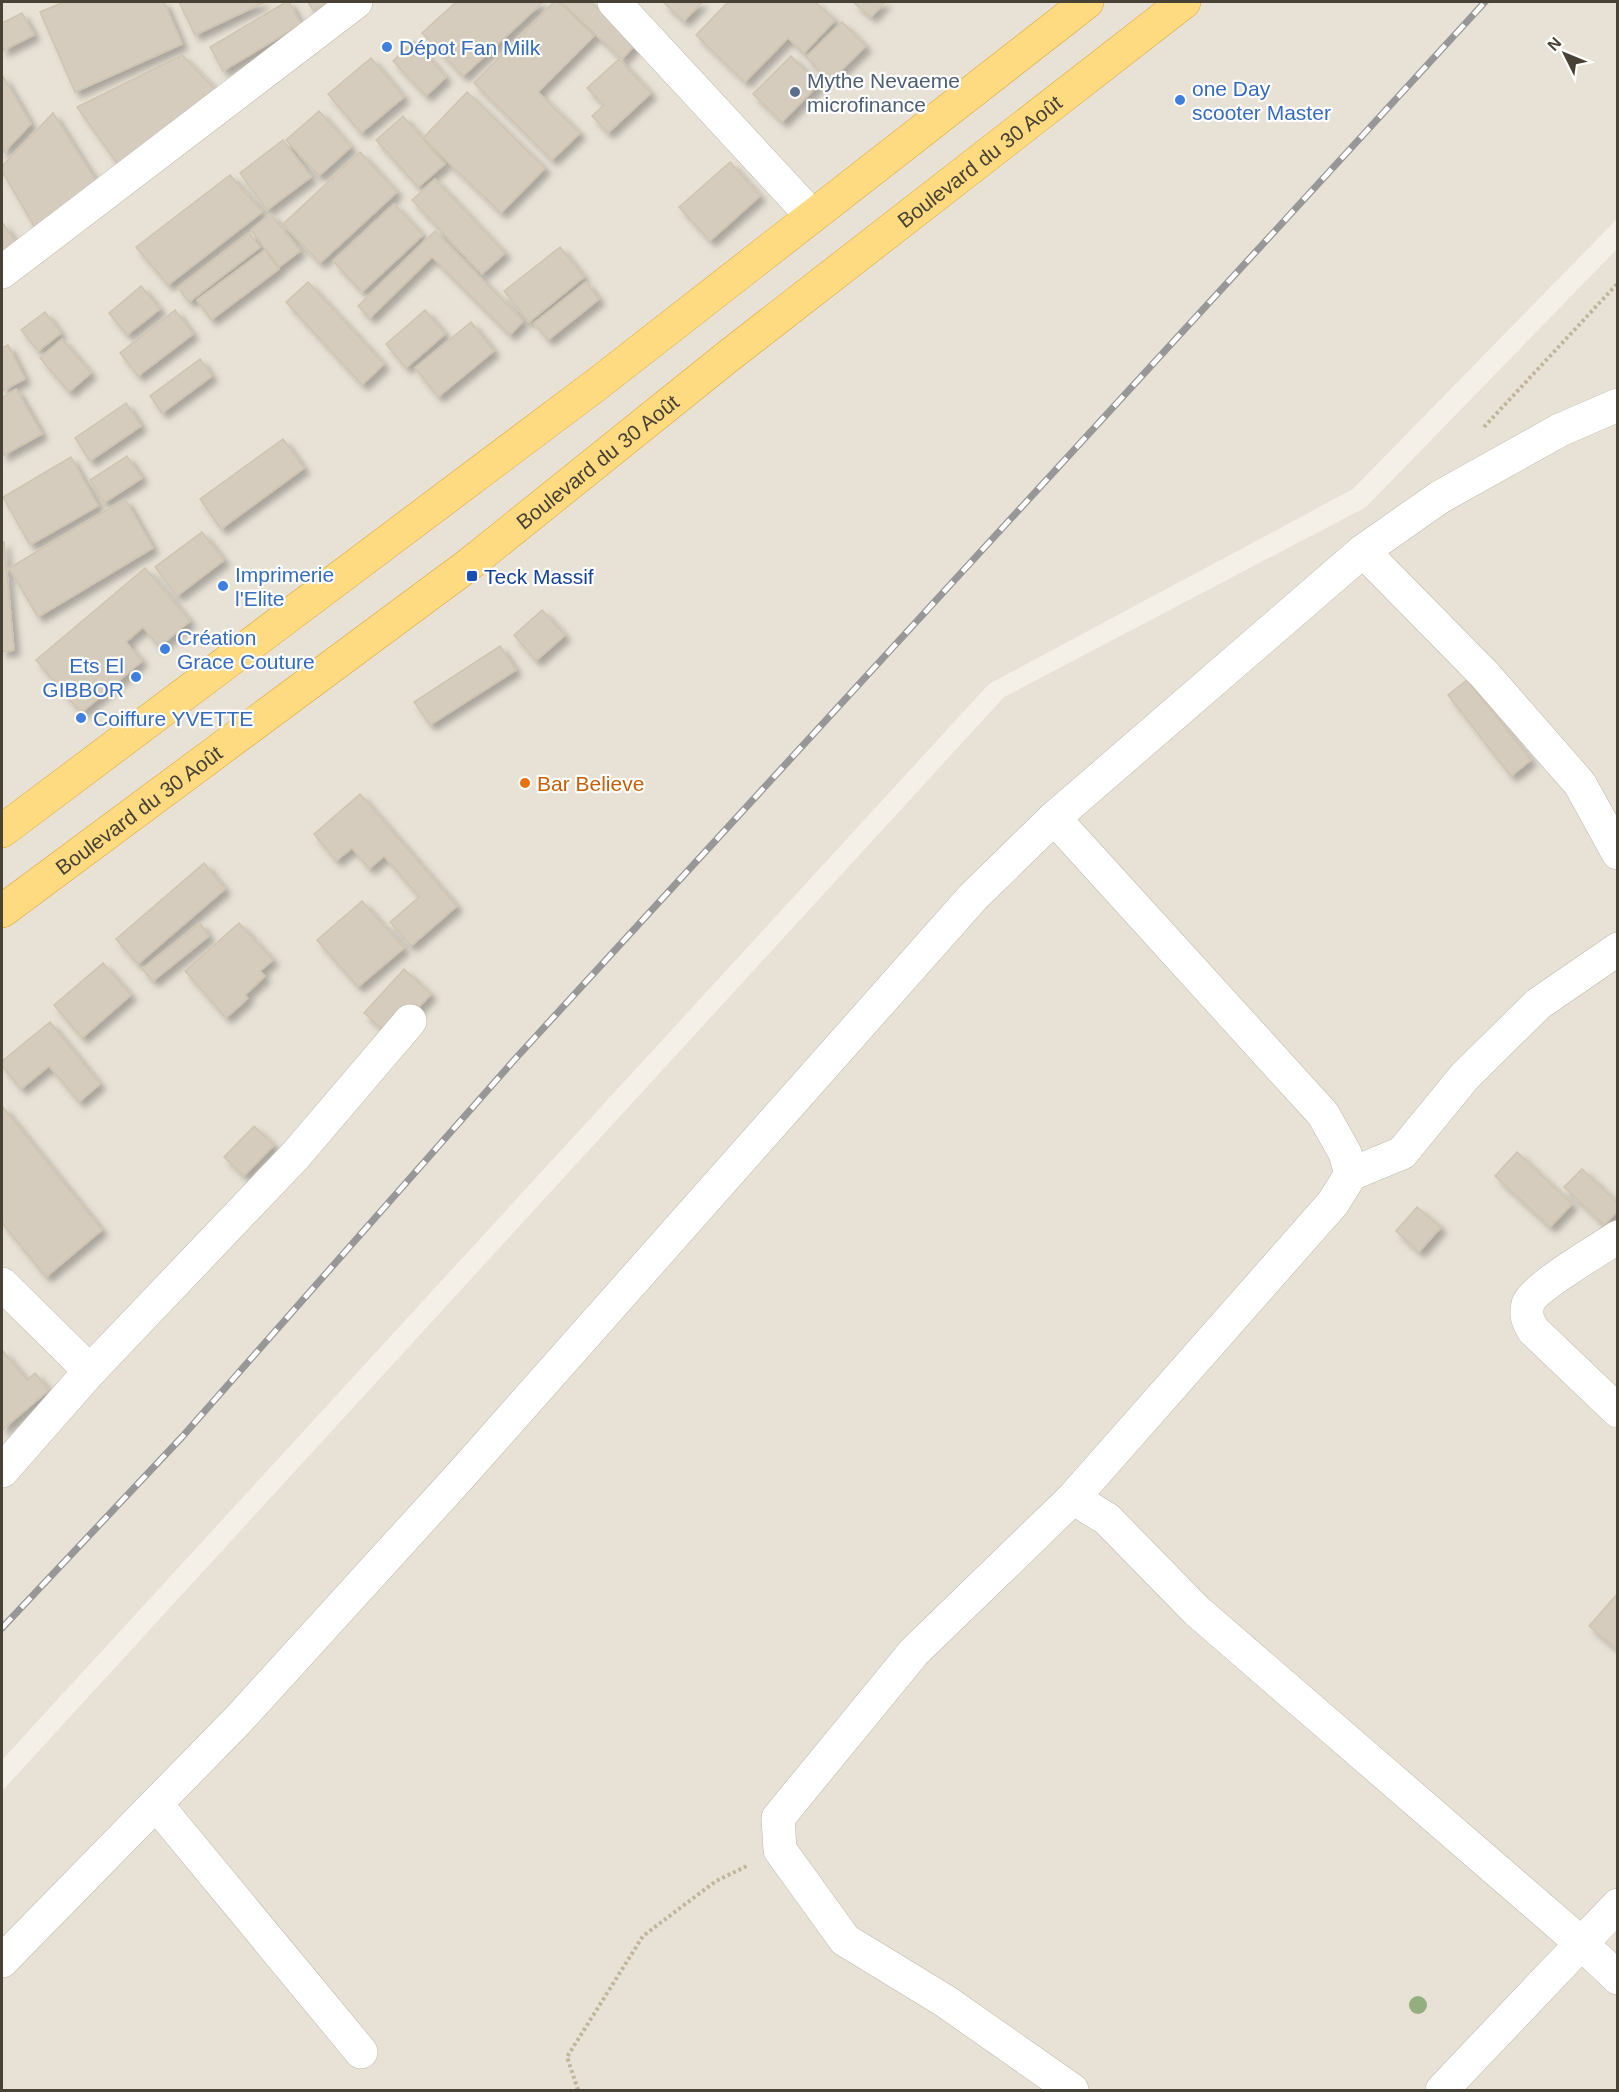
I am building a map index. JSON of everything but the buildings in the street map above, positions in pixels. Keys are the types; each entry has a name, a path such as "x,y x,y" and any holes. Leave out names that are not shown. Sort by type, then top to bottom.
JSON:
{"highway":[{"name":"Boulevard du 30 Août","path":"2,911 467,566 741,346 1184,2"},
{"path":"2,831 596,385 1083,3"}],"street":[{"path":"2,272 356,2"},
{"path":"614,2 812,216"},
{"path":"2,1961 238,1720 461,1475 973,897 1054,818 1363,551 1440,497 1560,430 1617,405"},
{"path":"1363,551 1484,674 1580,784 1617,853"},
{"path":"1054,818 1323,1114 1344,1153 1351,1174"},
{"path":"1072,2091 945,2001 845,1940 780,1850 778,1818 914,1652 1073,1498 1334,1203 1351,1174 1402,1153 1465,1076 1538,1004 1617,950"},
{"path":"2,1471 90,1371 295,1156 410,1021"},
{"path":"1617,1237 1549,1283 1528,1302 1526,1318 1533,1330 1617,1412"},
{"path":"2,1284 90,1371"},
{"path":"1073,1498 1107,1518 1197,1611 1581,1943 1617,1978"},
{"path":"156,1804 361,2052"},
{"path":"1442,2091 1617,1905"}],"path":[{"path":"1482,429 1617,283"},
{"path":"578,2091 567,2057 643,1936 716,1881 780,1850"}],"shaded area":[{"path":"2,2 1617,2 1617,219 1353,489 989,684 2,1760"},
{"path":"1617,249 1617,2090 2,2090 2,1791 1004,697 1366,507"}],"railway":[{"path":"2,1628 182,1437 516,1058 1485,2"}],"place":[{"name":"Dépot Fan Milk","path":"387,47"},
{"name":"Mythe Nevaeme microfinance","path":"795,92"},
{"name":"one Day scooter Master","path":"1180,100"},
{"name":"Teck Massif","path":"472,576"},
{"name":"Imprimerie l'Elite","path":"223,586"},
{"name":"Création Grace Couture","path":"165,649"},
{"name":"Ets El GIBBOR","path":"136,677"},
{"name":"Coiffure YVETTE","path":"81,718"},
{"name":"Bar Believe","path":"525,783"}]}
